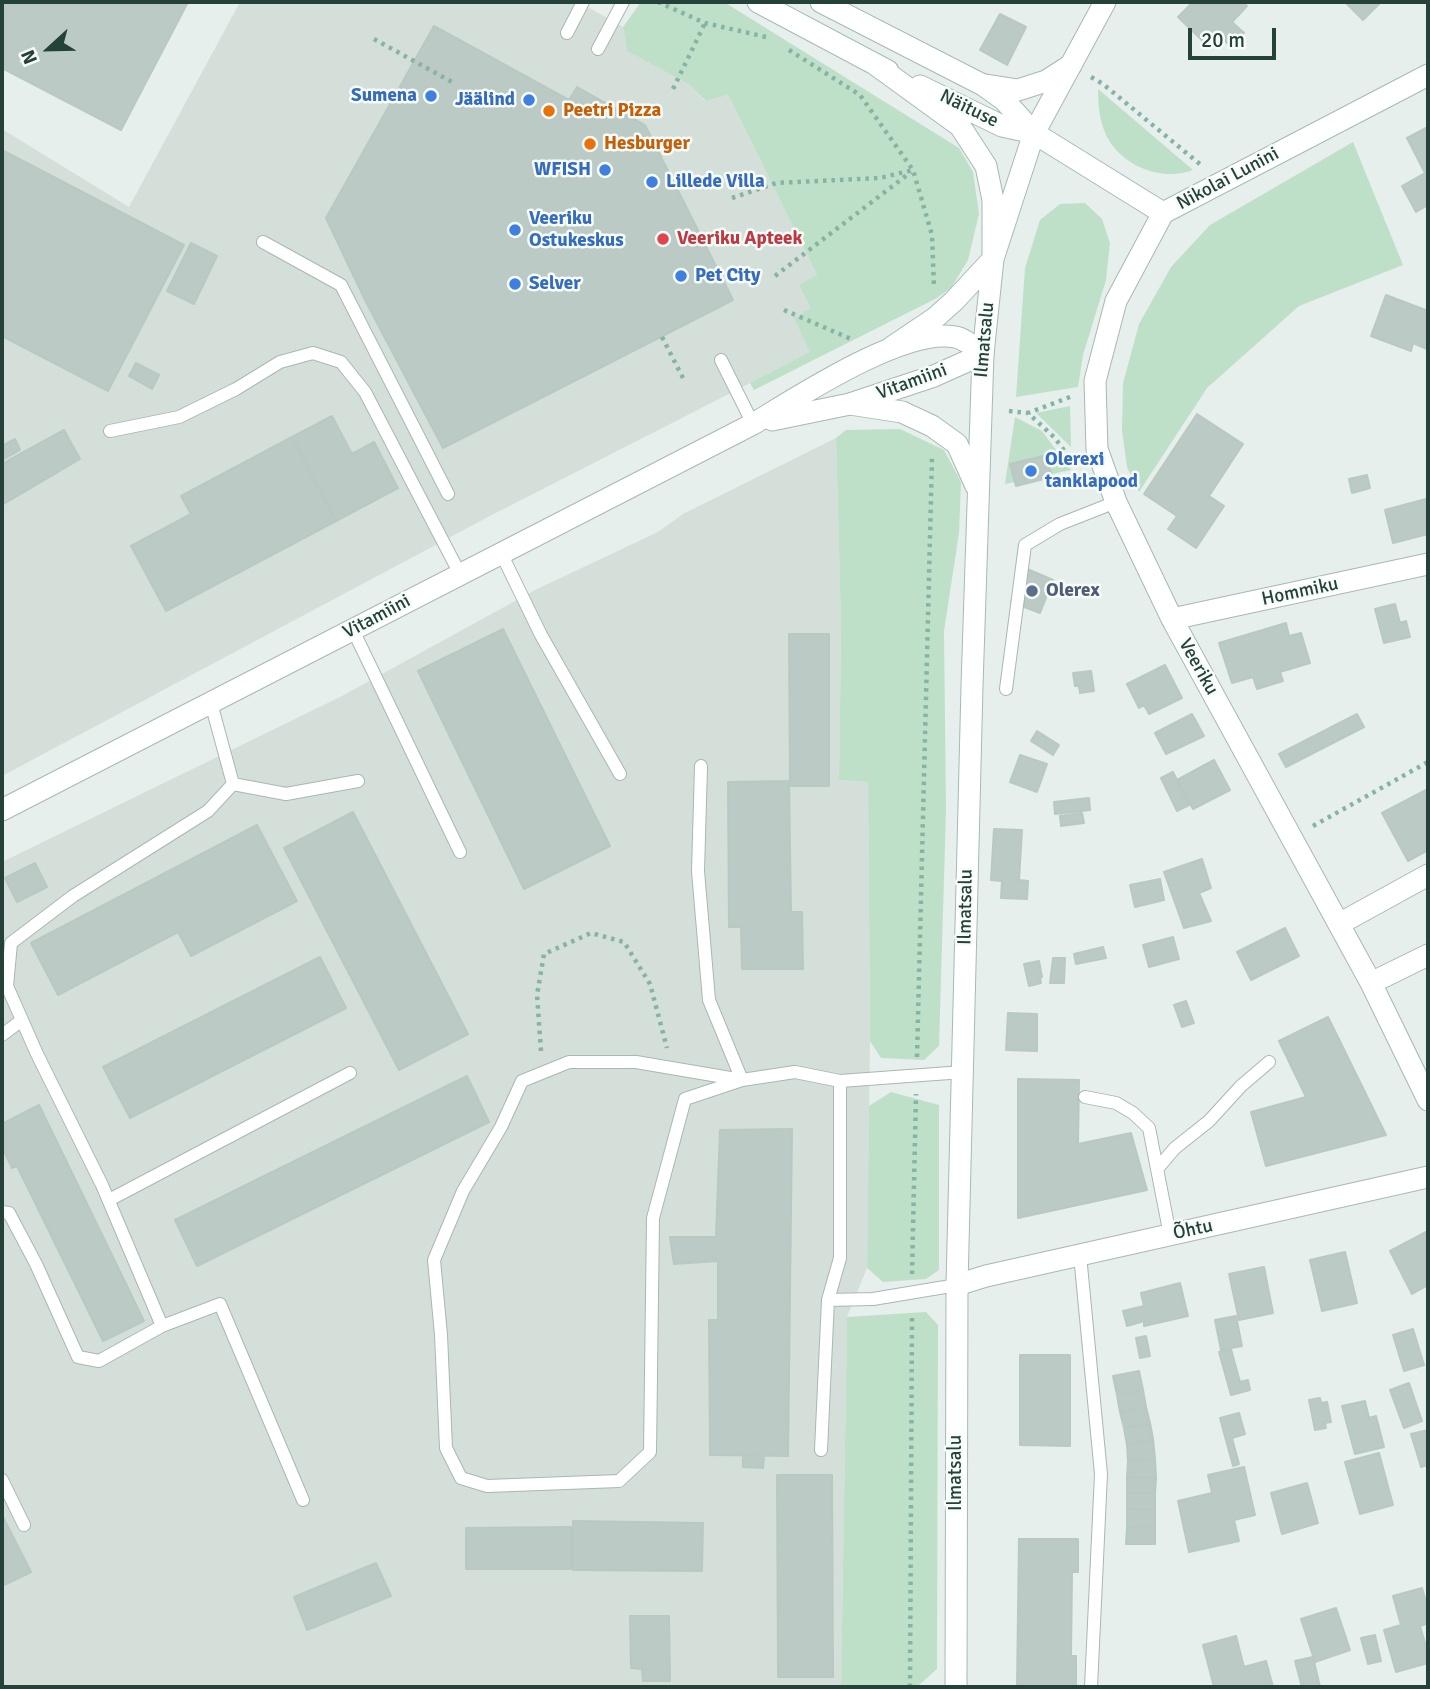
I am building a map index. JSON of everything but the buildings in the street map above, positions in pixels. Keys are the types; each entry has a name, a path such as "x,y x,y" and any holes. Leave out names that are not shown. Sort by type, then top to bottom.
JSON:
{"street":[{"name":"Näituse","path":"758,2 876,65 970,108 1002,126 1034,133"},
{"name":"Näituse","path":"821,2 984,85 1004,100 1034,133"},
{"name":"Ilmatsalu","path":"956,1687 957,1285 983,354 993,259 1034,133 1105,2"},
{"path":"876,65 960,127 986,166 993,200 993,259 935,318 892,347"},
{"path":"984,85 1018,90 1046,81 1071,65"},
{"name":"Nikolai Lunini","path":"1034,133 1163,213 1428,75"},
{"name":"Veeriku","path":"1163,213 1116,301 1095,382 1097,449 1116,502 1172,619 1371,983 1428,1100"},
{"name":"Vitamiini","path":"2,810 753,424 824,382 892,347 935,337 957,337 983,354"},
{"name":"Vitamiini","path":"753,424 850,404 934,376 983,354"},
{"path":"850,404 902,412 932,426 957,444 978,490"},
{"name":"Hommiku","path":"1172,619 1428,564"},
{"path":"1339,924 1428,875"},
{"path":"1371,983 1428,955"},
{"name":"Õhtu","path":"957,1285 986,1276 1428,1177"}],"lane":[{"path":"567,33 583,2"},
{"path":"598,49 623,2"},
{"path":"263,242 341,285 448,494"},
{"path":"110,432 178,417 236,389 280,362 313,353 341,362 365,393 460,574"},
{"path":"721,360 753,424"},
{"path":"1006,689 1025,545 1060,524 1116,502"},
{"path":"501,553 541,635 620,774"},
{"path":"354,630 460,852"},
{"path":"211,703 233,784"},
{"path":"701,766 698,871 709,1000 742,1080"},
{"path":"233,784 286,794 358,781"},
{"path":"162,1326 109,1200 7,986 11,943 73,896 208,811 233,784"},
{"path":"2,1035 22,1020"},
{"path":"742,1080 636,1062 569,1062 522,1081 501,1127 463,1191 434,1260 441,1335 446,1448 461,1478 487,1486 619,1481 650,1452 653,1218 685,1099 742,1080 795,1072 840,1081 963,1072"},
{"path":"1157,1169 1175,1148 1209,1121 1241,1086 1269,1062"},
{"path":"109,1200 350,1073"},
{"path":"821,1450 828,1300 840,1258 840,1081"},
{"path":"1085,1097 1116,1103 1133,1113 1149,1128 1170,1235"},
{"path":"2,1212 9,1213 36,1264 78,1357 99,1361 162,1326 220,1304 303,1500"},
{"path":"1080,1255 1101,1474 1091,1687"},
{"path":"828,1300 873,1299 957,1285"},
{"path":"2,1480 24,1525"}],"path":[{"path":"658,2 705,23 770,38"},
{"path":"673,89 705,23"},
{"path":"374,39 452,82"},
{"path":"781,45 860,94 913,170 932,234 935,299"},
{"path":"1103,84 1203,166"},
{"path":"732,198 776,183 880,178 913,170"},
{"path":"775,276 913,170"},
{"path":"785,310 858,341"},
{"path":"662,337 683,378"},
{"path":"1009,411 1028,413 1073,396"},
{"path":"1028,413 1055,438 1081,474"},
{"path":"1291,837 1428,762"},
{"path":"543,1073 537,995 544,954 591,933 625,942 650,984 665,1034 671,1068"}],"shaded area":[{"path":"240,2 579,2 623,27 627,51 688,84 705,101 728,95 817,275 811,309 811,352 488,517 2,776 2,129 129,207"},
{"path":"836,438 841,626 839,780 868,782 870,1041 867,1268 847,1317 841,1687 2,1687 2,862 342,696 535,590 658,532 683,514"}],"green space":[{"path":"641,2 724,2 959,148 973,172 979,214 968,260 951,288 935,299 754,390 750,383 810,352 794,318 811,308 799,285 817,275 728,95 706,101 688,84 627,51 623,27"},
{"path":"1098,89 1193,170 1159,173 1137,166 1127,159 1110,142 1104,130"},
{"path":"1353,142 1403,265 1299,306 1207,388 1139,492 1127,467 1122,431 1123,383 1139,324 1171,267 1210,225"},
{"path":"1085,203 1102,219 1110,243 1106,280 1083,355 1078,387 1016,397 1025,268 1040,220 1060,204"},
{"path":"1070,406 1071,447 1036,413"},
{"path":"1015,417 1042,431 1071,470 1005,484"},
{"path":"900,429 944,450 961,482 959,533 944,631 946,811 939,1046 924,1060 881,1058 870,1041 868,782 839,780 841,626 836,438 846,430"},
{"path":"891,1092 939,1105 939,1270 926,1279 883,1282 867,1268 869,1106"},
{"path":"926,1312 938,1325 937,1669 919,1685 841,1686 847,1317"}],"place":[{"name":"Sumena","path":"431,96"},
{"name":"Jäälind","path":"529,100"},
{"name":"Peetri Pizza","path":"549,111"},
{"name":"Hesburger","path":"590,144"},
{"name":"WFISH","path":"605,170"},
{"name":"Lillede Villa","path":"652,182"},
{"name":"Veeriku Ostukeskus","path":"515,230"},
{"name":"Veeriku Apteek","path":"663,239"},
{"name":"Pet City","path":"681,276"},
{"name":"Selver","path":"515,284"},
{"name":"Olerexi tanklapood","path":"1031,471"},
{"name":"Olerex","path":"1032,591"}]}
